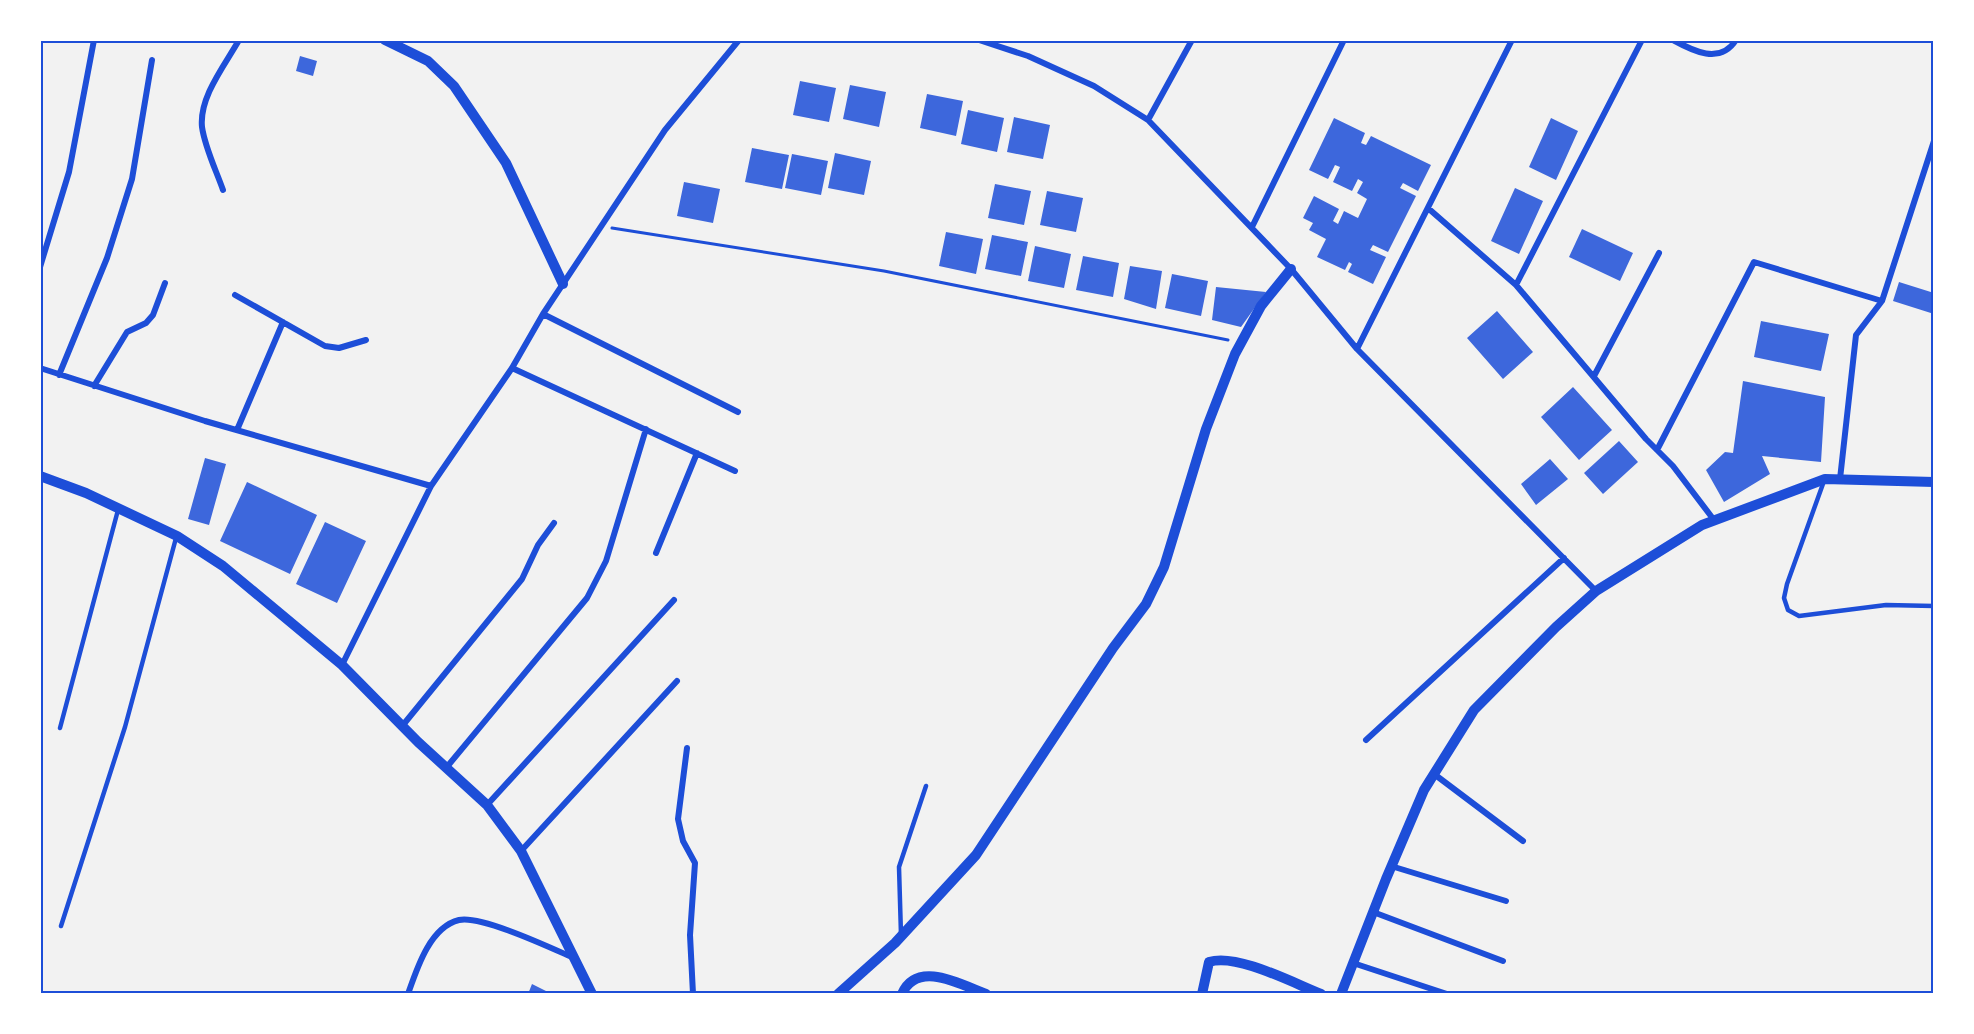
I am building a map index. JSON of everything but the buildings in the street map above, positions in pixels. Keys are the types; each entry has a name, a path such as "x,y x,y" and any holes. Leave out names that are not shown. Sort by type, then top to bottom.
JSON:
{"street":[{"path":"40,267 69,172 94,40"},
{"path":"223,190 204,136 202,118 209,95 239,40"},
{"path":"385,40 428,61 454,86 506,163 563,284"},
{"path":"342,665 431,486 512,368 543,314 665,130 739,40"},
{"path":"979,40 1028,56 1094,86 1148,120 1291,268 1357,349 1596,591"},
{"path":"1148,120 1192,40"},
{"path":"1252,227 1344,40"},
{"path":"1357,349 1512,40"},
{"path":"1516,285 1642,40"},
{"path":"1673,40 1694,52 1708,55 1720,54 1736,40"},
{"path":"59,375 107,258 132,179 152,60"},
{"path":"1840,479 1856,335 1882,301 1934,141"},
{"path":"1429,209 1516,285 1673,466 1714,520"},
{"path":"1594,376 1659,253"},
{"path":"1657,450 1755,262 1882,301"},
{"path":"838,993 901,936 976,855 1113,648 1146,604 1164,567 1206,429 1241,342 1261,306 1291,268"},
{"path":"94,386 127,332 146,323 153,315 165,283"},
{"path":"235,295 326,346 339,348 366,340"},
{"path":"543,314 738,412"},
{"path":"237,430 283,322"},
{"path":"40,368 237,430 431,486"},
{"path":"512,368 735,471"},
{"path":"446,768 587,598 606,561 646,429"},
{"path":"656,554 697,453"},
{"path":"40,476 118,508 177,536 223,566 342,665 487,806 520,851 592,993"},
{"path":"1341,993 1391,867 1434,774 1474,710 1556,627 1596,591 1714,520 1825,478 1934,482"},
{"path":"403,725 522,579 538,545 554,523"},
{"path":"1366,740 1564,558"},
{"path":"487,806 674,600"},
{"path":"520,851 677,681"},
{"path":"687,748 678,819 683,841 695,863 690,935 693,993"},
{"path":"1434,774 1523,841"},
{"path":"1391,867 1506,901"},
{"path":"1373,912 1503,961"},
{"path":"408,993 431,940 444,927 460,919 482,921 576,958"},
{"path":"1202,993 1209,962 1219,959 1236,961 1321,993"},
{"path":"1353,963 1447,993"},
{"path":"902,993 915,978 927,976 939,976 986,993"}],"lane":[{"path":"1825,478 1787,584 1784,598 1788,610 1799,616 1886,606 1934,606"},
{"path":"60,728 118,508"},
{"path":"61,926 125,727 177,536"},
{"path":"901,936 899,867 926,786"}],"path":[{"path":"601,226 884,271 1241,342"}]}
